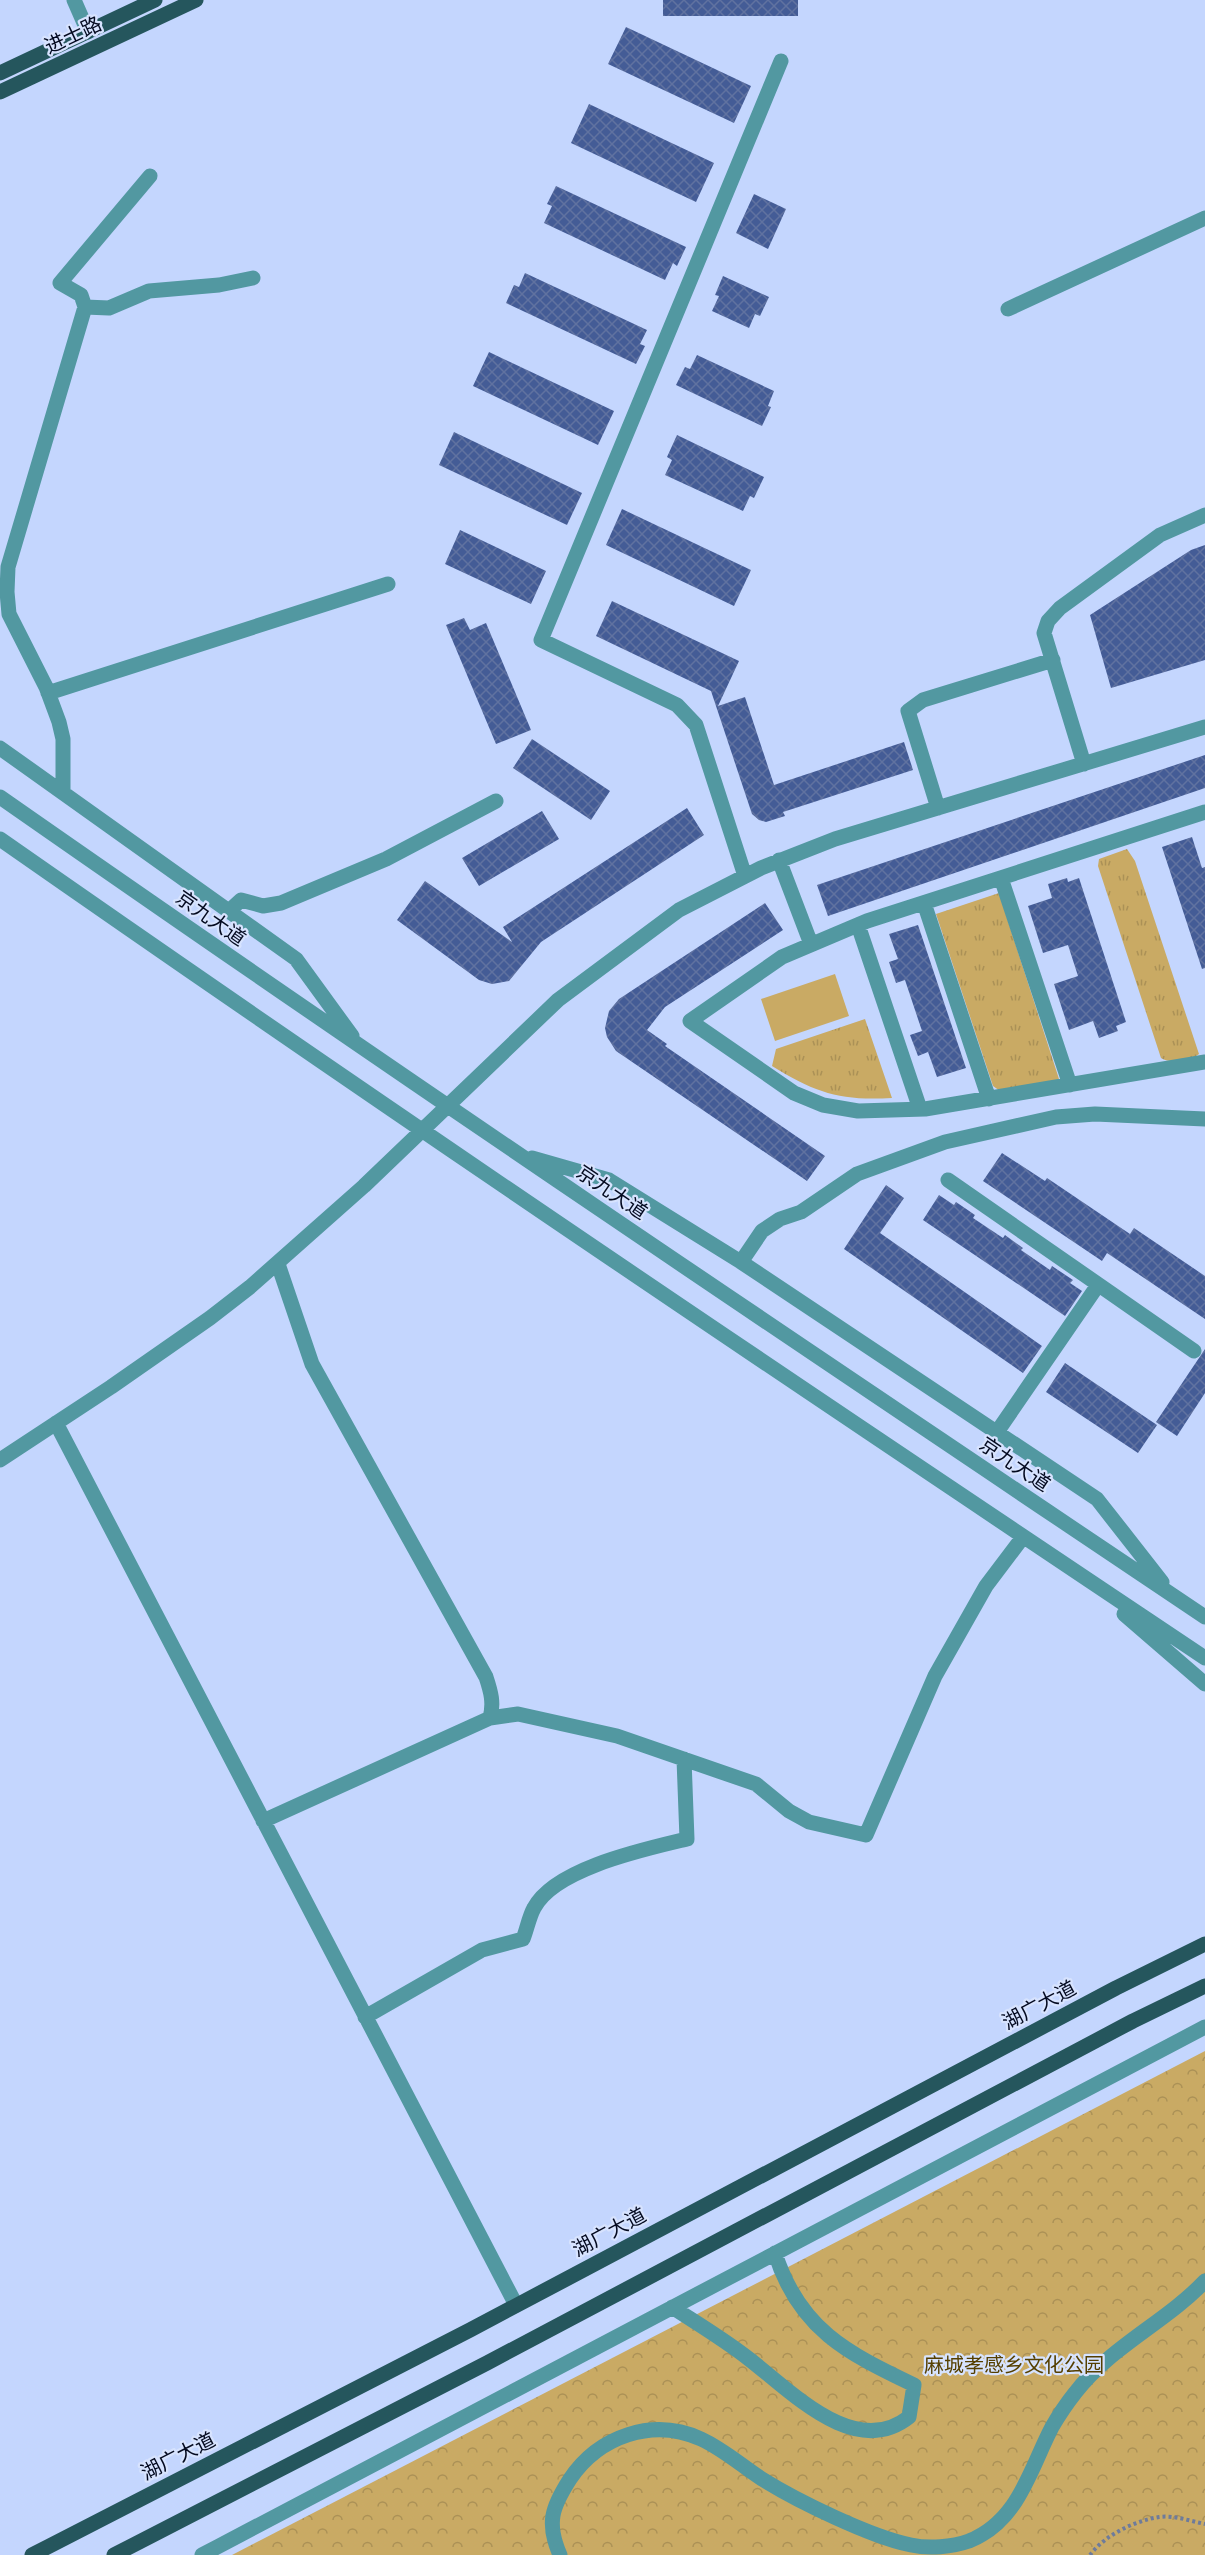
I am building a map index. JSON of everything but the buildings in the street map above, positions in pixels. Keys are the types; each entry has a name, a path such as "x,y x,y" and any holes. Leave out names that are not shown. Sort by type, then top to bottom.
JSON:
{"main road":[{"name":"进士路","path":"0,73 155,0"},
{"name":"进士路","path":"0,92 196,0"},
{"name":"湖广大道","path":"32,2555 516,2306 1116,1988 1205,1944"},
{"path":"114,2555 498,2358 1123,2026 1205,1986"}],"street":[{"path":"74,0 88,32"},
{"path":"745,876 696,725 691,718 668,700 541,640 781,61"},
{"path":"63,791 63,739 48,693 9,614 8,567 85,307 81,295 60,283 150,176"},
{"path":"1008,309 1205,218"},
{"path":"85,307 109,308 149,291 219,285 253,278"},
{"path":"1084,764 1044,633 1053,614 1160,535 1205,515"},
{"path":"48,693 388,584"},
{"path":"938,808 908,711 923,700 1053,660"},
{"path":"0,1460 210,1318 278,1264 364,1186 558,1000 679,910 779,860 835,839 1205,728"},
{"path":"0,748 296,958 359,1045"},
{"name":"京九大道","path":"0,797 419,1086 1205,1617"},
{"path":"230,911 241,900 263,906 281,903 386,859 496,801"},
{"path":"1205,812 858,925 811,944 782,957 690,1021 794,1093 823,1105 858,1111 920,1109 1205,1062"},
{"path":"0,839 453,1151 1205,1658"},
{"path":"779,860 811,944"},
{"path":"1001,878 1070,1085"},
{"path":"924,903 989,1099"},
{"path":"858,925 920,1109"},
{"path":"741,1262 762,1231 780,1219 801,1212 857,1174 945,1142 1071,1115 1205,1119"},
{"path":"519,1154 609,1180 741,1262 1097,1499 1171,1594"},
{"path":"948,1180 1194,1352"},
{"path":"278,1264 312,1364 486,1677 492,1694 490,1718"},
{"path":"997,1432 1098,1285"},
{"path":"56,1423 516,2306"},
{"path":"263,1821 490,1718 518,1714 617,1736 756,1784 789,1811 809,1822 866,1835 935,1676 986,1587 1023,1537"},
{"path":"1071,1569 1205,1684"},
{"path":"365,2017 482,1950 523,1939 535,1907 557,1885 604,1862 687,1839 684,1759"},
{"path":"202,2555 1205,2026"},
{"path":"672,2307 725,2341 793,2396 831,2419 869,2432 881,2431 909,2417 914,2385 862,2359 841,2345 808,2317 788,2286 776,2253"},
{"path":"560,2555 553,2533 553,2510 557,2499 573,2475 606,2444 638,2431 652,2430 677,2432 701,2439 764,2480 848,2522 897,2542 931,2547 969,2541 994,2526 1016,2502 1053,2427 1088,2378 1105,2361 1183,2302 1205,2280"}],"path":[{"path":"1090,2555 1099,2544 1113,2534 1144,2521 1159,2517 1174,2517 1205,2524"}],"green space":[{"path":"1127,849 1135,861 1199,1054 1186,1060 1170,1061 1161,1058 1098,866 1099,859"},
{"path":"999,893 1059,1079 1054,1082 1000,1091 993,1086 936,914"},
{"path":"835,974 849,1016 775,1041 761,999"},
{"path":"865,1019 892,1098 858,1098 829,1093 802,1083 772,1066 776,1049"},
{"name":"麻城孝感乡文化公园","path":"1205,2051 1205,2555 232,2555"}]}
